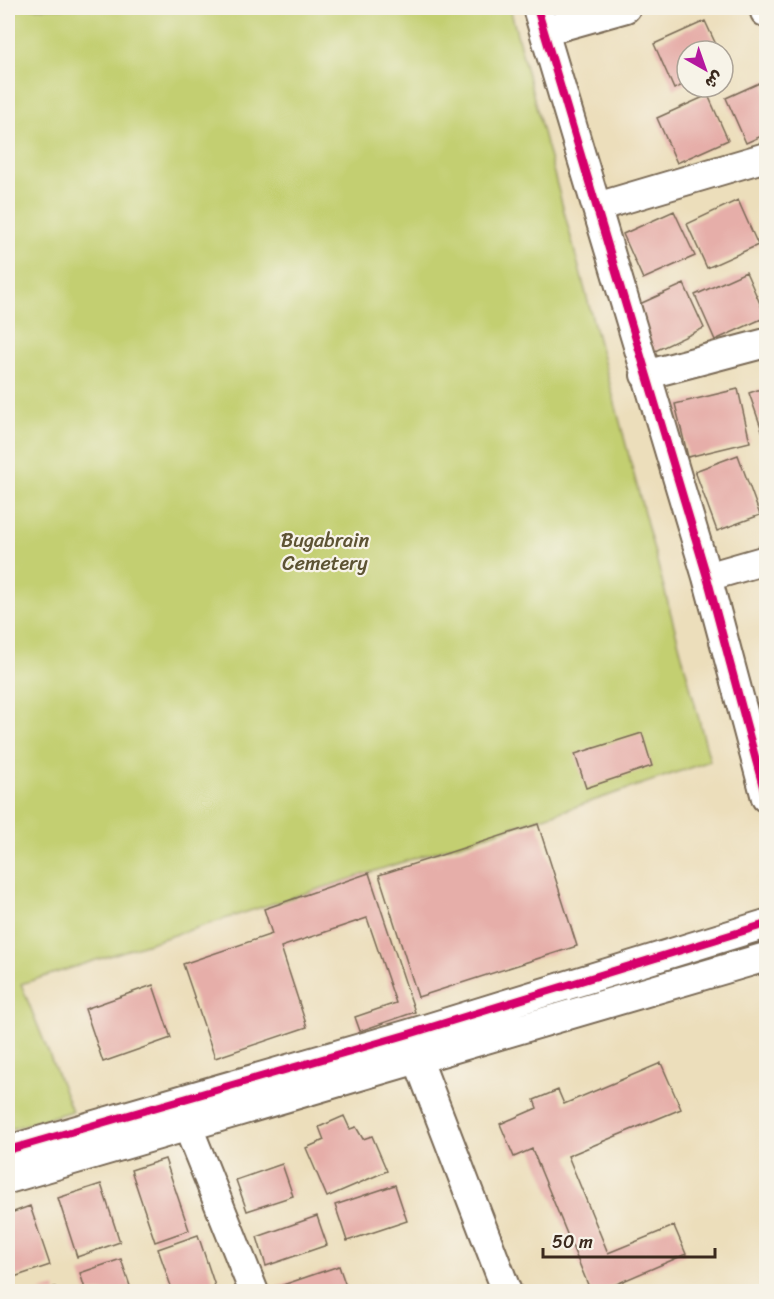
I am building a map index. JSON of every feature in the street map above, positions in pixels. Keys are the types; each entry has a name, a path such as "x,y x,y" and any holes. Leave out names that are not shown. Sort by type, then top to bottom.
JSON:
{"street":[{"path":"626,8 540,19 707,577 766,798"},
{"path":"597,207 766,157"},
{"path":"645,375 766,343"},
{"path":"707,577 766,560"},
{"path":"413,1046 766,924"},
{"path":"8,1150 182,1113 413,1046 766,957"},
{"path":"413,1046 507,1292"},
{"path":"8,1179 182,1113"},
{"path":"182,1113 254,1292"}],"green space":[{"name":"Bugabrain Cemetery","path":"8,8 510,8 710,761 572,808 21,984 72,1111 8,1130"}],"building":[{"path":"705,21 713,39 675,39 674,89 654,44"},
{"path":"766,80 766,134 746,143 726,99 735,99 735,94"},
{"path":"699,99 710,99 728,140 677,163 657,118"},
{"path":"738,200 758,245 707,268 687,224"},
{"path":"674,211 695,256 643,279 623,234"},
{"path":"746,272 766,317 715,340 695,295"},
{"path":"684,284 704,328 653,352 633,307"},
{"path":"766,387 766,432 763,433 749,393"},
{"path":"738,389 750,442 688,457 675,404"},
{"path":"738,455 760,515 717,531 695,471"},
{"path":"766,703 766,741 755,704"},
{"path":"642,733 652,766 586,788 575,754"},
{"path":"538,824 577,946 418,997 379,875"},
{"path":"369,873 415,1012 360,1031 355,1017 396,1003 367,918 281,947 307,1027 215,1058 183,964 272,934 264,909"},
{"path":"153,985 171,1038 103,1062 85,1009"},
{"path":"661,1063 681,1109 568,1156 608,1253 674,1226 686,1254 598,1292 591,1292 532,1149 514,1157 500,1124 537,1108 534,1100 558,1090 564,1104"},
{"path":"344,1116 350,1129 356,1127 363,1139 372,1136 387,1171 327,1197 306,1148 324,1140 319,1127"},
{"path":"165,1159 189,1230 155,1242 131,1170"},
{"path":"282,1164 293,1196 247,1211 236,1180"},
{"path":"101,1184 120,1242 77,1257 58,1198"},
{"path":"395,1185 407,1221 347,1241 335,1205"},
{"path":"30,1206 50,1265 11,1278 8,1267 8,1214"},
{"path":"317,1216 327,1245 266,1266 257,1237"},
{"path":"198,1235 217,1292 173,1292 158,1249"},
{"path":"121,1259 132,1292 86,1292 80,1273"},
{"path":"339,1266 348,1292 279,1292 277,1287"},
{"path":"55,1287 56,1292 41,1292 41,1291"}],"cycle path":[{"path":"537,8 707,577 766,798"},
{"path":"8,1150 409,1034 766,924"}]}
